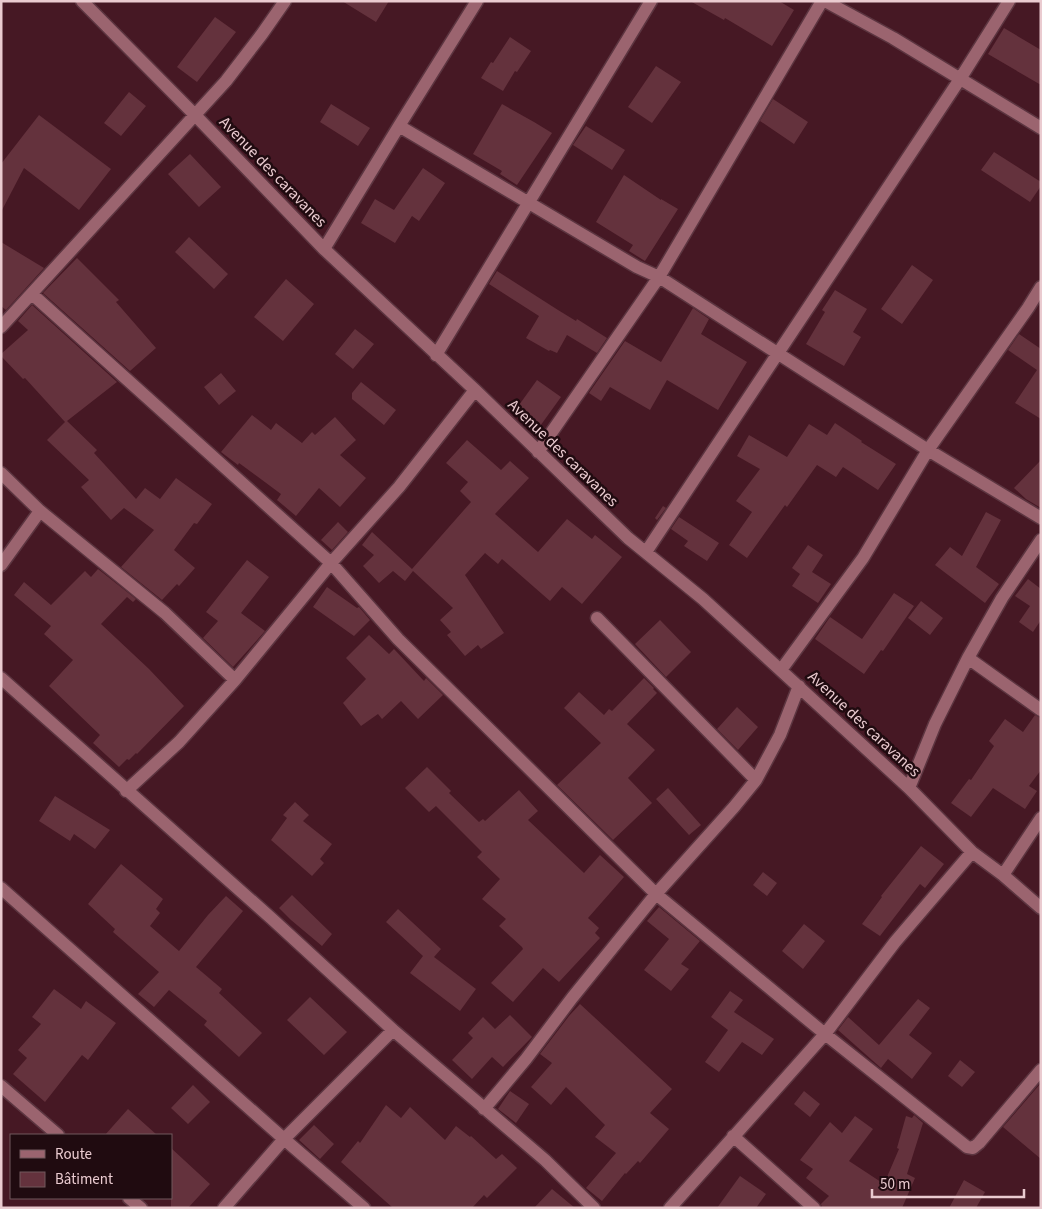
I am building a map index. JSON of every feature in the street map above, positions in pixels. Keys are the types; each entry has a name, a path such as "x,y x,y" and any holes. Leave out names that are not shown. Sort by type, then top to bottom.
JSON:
{"street":[{"name":"Avenue des caravanes","path":"82,1 195,114 324,249 475,390 628,538 703,599 909,788 972,852 1003,875 1041,908"},
{"path":"1,327 226,81 286,1"},
{"path":"324,249 477,1"},
{"path":"436,355 652,1"},
{"path":"538,452 659,276 823,1 894,38 1041,128"},
{"path":"646,552 960,79 1009,1"},
{"path":"399,126 637,267 659,276 928,450 1041,518"},
{"path":"781,670 863,558 928,450 1041,287"},
{"path":"32,294 330,564 398,639 656,894 825,1034 967,1147 973,1148 979,1143 1041,1070"},
{"path":"126,791 179,742 235,680 330,564 399,486 475,390"},
{"path":"1,473 40,511 165,613 235,680"},
{"path":"1,565 40,511"},
{"path":"909,788 935,724 968,658 1002,598 1041,540"},
{"path":"597,618 756,780"},
{"path":"968,658 1041,710"},
{"path":"1,678 271,918 393,1030 484,1110 546,1160 594,1208"},
{"path":"484,1110 656,894 756,780 780,735 799,686"},
{"path":"1003,875 1041,818"},
{"path":"670,1208 825,1034 895,942 972,852"},
{"path":"1,888 364,1208"},
{"path":"224,1208 284,1139 393,1030"},
{"path":"1,1086 57,1134"},
{"path":"733,1136 814,1208"},
{"path":"130,1199 141,1208"}],"building":[{"path":"342,1 389,1 376,22"},
{"path":"690,1 779,1 794,10 772,46 725,18 724,20"},
{"path":"215,17 236,32 197,82 177,67"},
{"path":"1004,28 1041,50 1041,85 988,54"},
{"path":"510,37 531,51 517,72 515,71 503,91 481,78"},
{"path":"656,66 681,82 652,123 628,107"},
{"path":"129,92 146,106 121,136 104,123"},
{"path":"773,99 808,122 794,144 760,121"},
{"path":"331,104 370,128 358,146 320,122"},
{"path":"502,104 552,133 517,185 500,174 502,171 473,154"},
{"path":"39,115 111,169 79,210 24,168 1,212 1,164"},
{"path":"586,126 625,150 612,170 573,145"},
{"path":"994,152 1041,182 1041,186 1030,202 981,170"},
{"path":"190,154 221,187 199,207 168,174"},
{"path":"423,168 445,183 419,221 412,216 395,243 361,223 375,199 394,210"},
{"path":"624,175 678,209 645,261 629,251 633,245 596,222"},
{"path":"189,237 228,274 214,289 175,252"},
{"path":"1,242 44,268 6,310 1,306"},
{"path":"77,258 119,300 116,302 156,348 130,371 43,293"},
{"path":"912,265 933,280 902,324 881,309"},
{"path":"497,271 576,321 577,319 607,338 597,353 567,335 557,353 549,351 526,338 539,316 489,284"},
{"path":"286,279 314,304 283,341 254,317"},
{"path":"835,290 867,309 853,332 861,337 844,366 806,344 825,312 822,310"},
{"path":"32,305 117,382 67,421 97,450 94,453 136,499 145,488 160,499 176,478 212,504 197,524 194,523 174,550 195,568 179,586 177,584 162,600 121,567 154,530 124,508 111,520 81,487 89,480 47,440 65,422 25,378 23,379 1,356 28,330 18,321"},
{"path":"693,308 709,319 701,334 747,362 718,410 667,380 650,410 610,387 601,401 589,393 625,341 661,362"},
{"path":"355,329 374,344 353,369 335,354"},
{"path":"1019,334 1041,349 1041,419 1015,403 1037,370 1008,350"},
{"path":"221,373 236,391 219,405 204,387"},
{"path":"537,380 561,397 538,429 514,412"},
{"path":"361,382 396,410 384,425 352,399 352,393"},
{"path":"252,415 271,430 276,423 302,443 312,432 315,435 335,417 356,440 340,455 366,478 340,507 319,488 296,516 277,500 281,494 221,452"},
{"path":"835,423 896,464 878,490 843,467 836,477 817,465 787,507 785,505 747,558 729,545 752,512 736,501 760,469 737,456 749,435 787,457 809,424 827,435"},
{"path":"467,440 501,470 510,461 529,478 495,514 538,552 567,519 592,539 595,535 622,557 582,604 562,587 550,601 502,559 498,564 485,553 465,575 504,633 481,649 478,645 465,656 447,635 451,632 440,620 453,608 413,571 405,581 393,571 379,583 363,566 374,555 362,545 372,532 412,569 471,502 460,491 468,482 446,463"},
{"path":"1041,460 1041,508 1026,499 1014,488"},
{"path":"663,506 666,508 657,520 655,518"},
{"path":"986,512 1001,520 976,567 999,584 985,603 935,565 950,547 962,556"},
{"path":"679,517 719,543 707,561 684,546 688,541 671,529"},
{"path":"338,522 348,532 332,550 321,540"},
{"path":"808,545 823,555 812,572 831,584 818,603 792,586 800,574 792,568"},
{"path":"247,560 269,577 241,613 265,631 233,667 203,638 218,621 206,612"},
{"path":"98,569 136,599 133,602 127,597 101,624 149,669 184,706 137,754 129,760 127,759 119,767 93,743 100,735 49,686 73,660 44,634 51,626 14,595 24,582 51,605 85,571 91,577"},
{"path":"1028,579 1041,589 1041,620 1033,632 1019,622 1030,606 1015,596"},
{"path":"327,587 357,608 359,607 370,620 354,636 313,607"},
{"path":"894,593 914,606 883,651 881,650 864,674 815,639 830,617 862,639"},
{"path":"921,601 943,618 930,635 908,618"},
{"path":"660,620 691,652 666,677 635,644"},
{"path":"369,635 389,654 394,649 424,681 426,678 443,695 418,719 401,701 382,719 378,714 361,726 343,703 366,679 346,658"},
{"path":"644,678 657,693 627,724 655,750 628,778 652,803 613,840 557,785 601,743 564,708 579,692 604,715 609,709 612,711"},
{"path":"737,707 758,727 738,750 717,729"},
{"path":"1035,715 1041,718 1041,770 1029,786 1037,791 1025,809 993,788 971,817 951,803 969,779 971,780 994,746 989,741 1005,719 1023,732"},
{"path":"427,767 451,791 449,793 479,822 483,819 485,821 519,790 538,811 528,820 584,873 600,855 624,877 588,918 599,928 595,933 600,938 559,982 543,968 513,1002 491,983 523,949 499,926 506,919 482,899 500,879 477,857 482,852 436,806 429,812 405,788"},
{"path":"668,788 701,825 689,835 656,799"},
{"path":"55,796 110,830 95,849 74,834 70,841 39,821"},
{"path":"295,802 309,815 303,821 332,844 320,859 324,863 312,876 271,840 287,818 283,815"},
{"path":"921,846 944,864 925,888 920,884 880,936 862,924 881,896"},
{"path":"121,864 163,899 156,909 160,913 150,926 179,951 226,896 243,911 196,967 222,989 219,993 262,1033 239,1057 204,1025 207,1021 169,990 154,1007 138,994 159,972 113,932 115,929 88,904"},
{"path":"763,872 777,883 767,896 753,885"},
{"path":"292,895 332,934 322,946 279,908"},
{"path":"659,907 700,941 681,964 689,969 671,991 644,970 669,939 647,921"},
{"path":"398,909 441,949 434,957 476,989 460,1011 410,973 423,956 386,922"},
{"path":"804,924 825,941 803,969 782,951"},
{"path":"54,989 81,1009 86,1001 116,1023 88,1060 82,1055 45,1102 13,1074 27,1058 18,1050 41,1024 32,1017"},
{"path":"730,991 743,1000 734,1012 774,1039 762,1055 742,1042 719,1072 705,1062 728,1030 711,1017"},
{"path":"310,997 347,1032 324,1055 287,1020"},
{"path":"918,999 930,1008 909,1035 932,1053 912,1079 888,1059 881,1068 838,1030 848,1017 879,1045"},
{"path":"580,1004 672,1089 650,1113 669,1129 640,1163 638,1161 625,1173 602,1201 586,1188 616,1153 595,1137 605,1125 566,1087 551,1105 531,1087 552,1063 540,1054"},
{"path":"510,1015 532,1037 503,1067 492,1057 472,1079 452,1060 473,1038 468,1033 483,1017 495,1029"},
{"path":"960,1060 975,1072 962,1087 948,1076"},
{"path":"1041,1083 1041,1159 1003,1127"},
{"path":"193,1085 210,1102 188,1124 171,1108"},
{"path":"510,1091 529,1104 516,1123 498,1109"},
{"path":"804,1091 820,1104 810,1117 794,1104"},
{"path":"386,1105 401,1118 410,1107 445,1140 456,1126 471,1136 496,1159 502,1154 517,1168 487,1198 484,1195 472,1208 393,1208 341,1162 358,1141 360,1143"},
{"path":"128,1109 156,1134 106,1134"},
{"path":"914,1115 923,1123 907,1174 915,1178 902,1208 822,1208 821,1204 829,1196 806,1178 813,1169 800,1160 830,1122 842,1133 855,1116 873,1129 849,1161 884,1184 899,1149 897,1148 906,1116 912,1118"},
{"path":"314,1125 334,1144 320,1159 299,1140"},
{"path":"172,1149 210,1184 188,1208 171,1208"},
{"path":"740,1176 766,1194 756,1208 717,1208"},
{"path":"964,1180 985,1192 976,1208 949,1208"},
{"path":"552,1189 575,1208 534,1208"}]}
